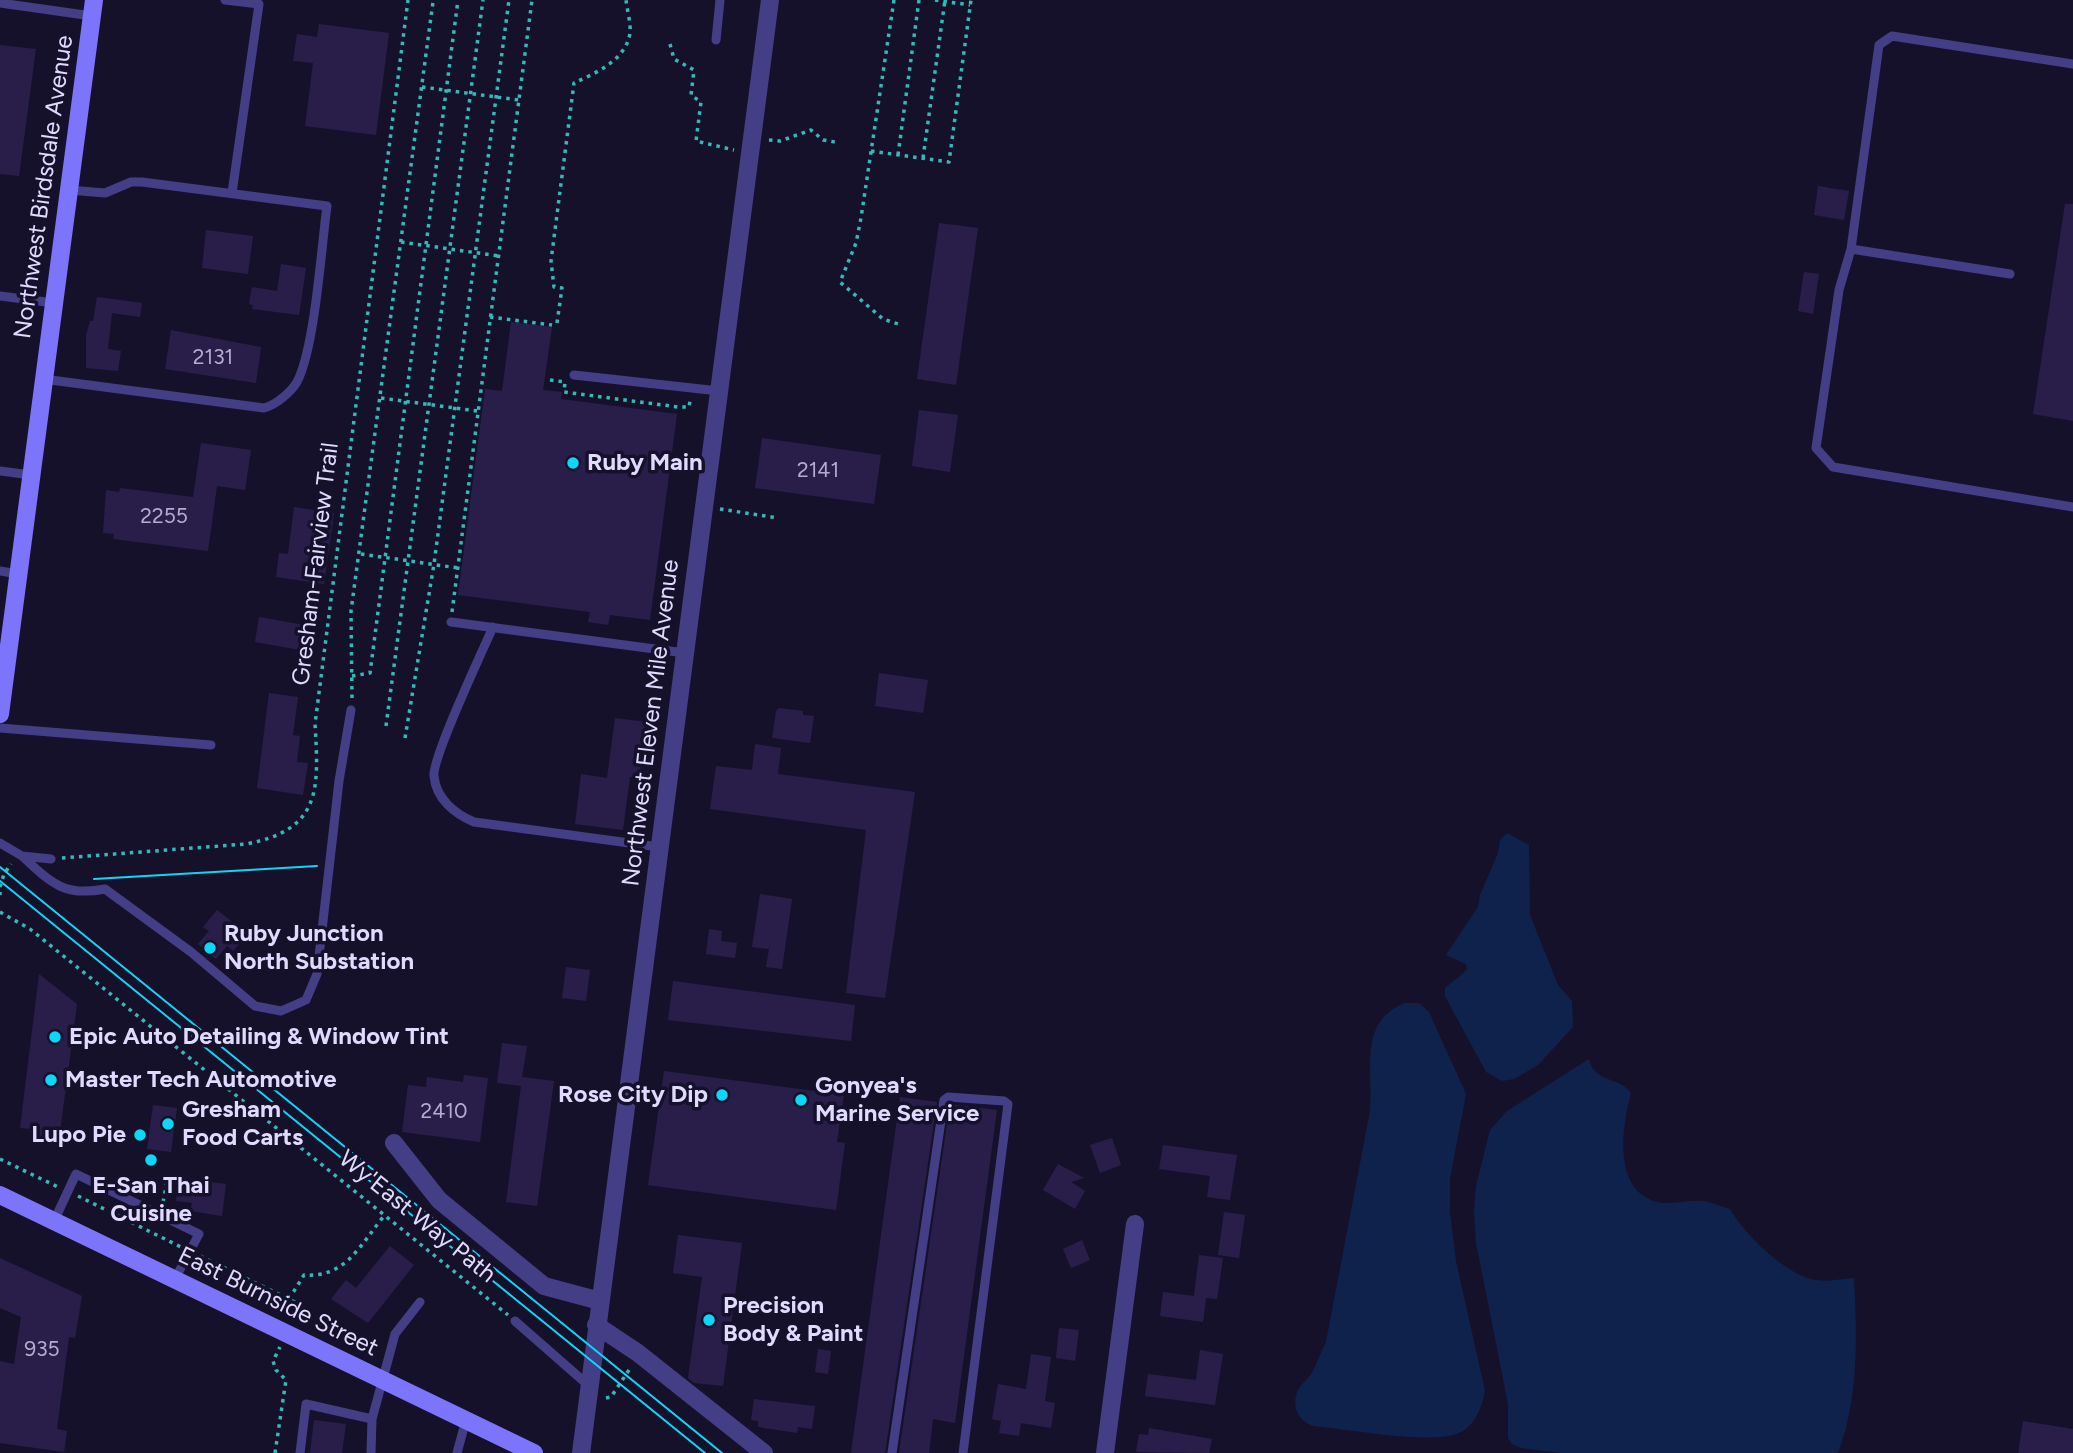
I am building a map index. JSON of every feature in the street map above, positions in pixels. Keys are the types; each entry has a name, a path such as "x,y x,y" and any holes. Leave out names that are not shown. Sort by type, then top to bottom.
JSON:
{"main road":[{"name":"Northwest Birdsdale Avenue","path":"0,714 9,572 31,475 93,8"},
{"name":"East Burnside Street","path":"0,1195 534,1453"}],"street":[{"name":"Northwest Eleven Mile Avenue","path":"581,1453 770,0"},
{"path":"394,1143 439,1200 544,1286 600,1301"},
{"path":"1105,1453 1135,1224"},
{"path":"596,1325 638,1353 764,1453"}],"lane":[{"path":"225,0 259,4 232,193"},
{"path":"716,40 720,0"},
{"path":"0,3 93,8"},
{"path":"2073,64 1892,36 1879,45 1851,249 1839,290 1816,448 1833,467 2073,507"},
{"path":"43,379 264,408 274,406 296,383 306,354 327,206 142,182 131,182 106,193 69,190"},
{"path":"1851,249 2010,274"},
{"path":"0,296 54,303"},
{"path":"574,375 719,391"},
{"path":"0,471 31,475"},
{"path":"451,622 685,653"},
{"path":"493,627 434,764 438,793 450,808 474,822 659,848"},
{"path":"1,843 66,890 85,893 105,889 191,952 255,1006 274,1011 295,1007 309,997 316,984 328,898 339,781 351,710"},
{"path":"0,729 211,745"},
{"path":"22,856 51,859"},
{"path":"892,1453 944,1100 948,1097 1004,1101 1008,1104 962,1453"},
{"path":"54,1221 76,1174 199,1234 175,1279"},
{"path":"371,1453 372,1419 395,1334 420,1303"},
{"path":"515,1321 588,1385"},
{"path":"300,1453 306,1404 372,1419"},
{"path":"457,1453 466,1420"}],"path":[{"name":"Gresham-Fairview Trail","path":"51,859 246,844 273,839 292,828 314,799 315,724 408,0"},
{"path":"352,677 370,673 458,0"},
{"path":"386,726 483,0"},
{"path":"405,738 434,564 509,0"},
{"path":"451,622 532,0"},
{"path":"557,323 562,288 554,287 551,261 575,83 610,64 621,50 630,34 626,0"},
{"path":"894,0 856,243 840,282 883,319 898,324"},
{"path":"898,155 919,0"},
{"path":"871,151 949,162 971,2 935,0"},
{"path":"923,158 945,1"},
{"path":"351,710 351,611 361,554 433,2"},
{"path":"670,44 674,59 694,70 691,95 701,103 696,142 726,149 751,150"},
{"path":"422,87 519,100"},
{"path":"769,140 780,141 811,130 823,140 835,142"},
{"path":"401,242 499,256"},
{"path":"490,317 552,325"},
{"path":"550,380 565,382 564,399"},
{"path":"564,392 678,407 689,407 690,404"},
{"path":"381,398 477,411"},
{"path":"720,509 778,518"},
{"path":"361,554 458,568"},
{"path":"0,891 12,864 1,856 1,843"},
{"name":"Wy'East Way Path","path":"0,912 30,929 515,1321"},
{"path":"0,1159 303,1306 272,1361 275,1370 286,1380 275,1453"},
{"path":"289,1299 304,1275 321,1276 340,1269 384,1216"},
{"path":"588,1385 608,1399 632,1368 629,1365 632,1362 642,1370"}],"water":[{"path":"1507,833 1529,845 1530,915 1558,985 1572,1001 1573,1027 1538,1065 1514,1079 1502,1081 1486,1072 1445,996 1445,988 1467,970 1466,964 1446,955 1478,907 1480,895 1498,853 1500,840"},
{"path":"1405,1003 1419,1003 1429,1012 1466,1094 1450,1178 1450,1213 1456,1261 1485,1391 1479,1410 1468,1427 1443,1437 1407,1437 1313,1426 1297,1412 1295,1401 1298,1390 1312,1373 1326,1342 1370,1111 1370,1064 1374,1035 1380,1022 1390,1011"},
{"path":"1589,1059 1596,1072 1631,1093 1625,1119 1625,1166 1638,1191 1656,1202 1703,1201 1730,1209 1745,1230 1767,1252 1793,1271 1821,1281 1854,1278 1856,1344 1853,1389 1838,1453 1561,1453 1521,1448 1512,1444 1508,1438 1508,1404 1476,1243 1476,1186 1490,1130 1507,1111"}],"building":[{"path":"319,24 389,33 376,135 305,126 313,63 293,61 297,34 317,37"},
{"path":"0,45 36,49 19,176 0,174"},
{"path":"1818,186 1849,191 1844,220 1814,215"},
{"path":"2065,204 2073,204 2073,421 2033,414"},
{"path":"939,223 978,228 956,385 917,379"},
{"path":"206,230 253,236 248,274 202,268"},
{"path":"281,264 306,268 299,315 252,309 253,305 249,304 252,287 277,291"},
{"path":"1804,272 1819,274 1813,314 1798,311"},
{"path":"97,297 142,303 140,317 112,313 108,349 121,351 118,371 86,368 86,335 90,321 93,321"},
{"name":"Ruby Main","path":"511,322 552,327 543,390 562,392 561,399 677,414 650,620 610,615 608,625 588,622 590,612 458,595 485,389 502,391"},
{"path":"171,330 261,347 256,383 165,369"},
{"path":"919,410 958,415 950,472 912,466"},
{"path":"762,438 881,455 874,504 755,488"},
{"path":"201,443 251,450 245,490 217,486 208,551 113,539 114,534 103,533 106,490 119,492 120,488 193,497"},
{"path":"294,507 334,513 324,584 276,577 279,553 288,554"},
{"path":"259,617 310,626 306,651 255,642"},
{"path":"879,673 928,680 923,713 875,706"},
{"path":"269,693 298,697 293,735 300,736 297,762 308,763 303,795 257,788"},
{"path":"779,708 803,711 803,715 814,716 810,743 772,738 776,711"},
{"path":"615,718 647,722 639,778 630,777 623,830 575,824 581,774 607,778"},
{"path":"755,744 781,748 778,774 915,792 885,998 846,993 866,830 710,809 716,766 752,770"},
{"path":"760,894 792,899 782,969 766,967 769,949 752,947"},
{"path":"217,910 248,934 233,951 227,946 216,959 198,944 209,931 203,927"},
{"path":"709,929 722,931 721,941 737,943 735,958 706,954"},
{"path":"566,967 590,970 586,1001 562,998"},
{"path":"39,974 77,1004 59,1139 37,1136 37,1133 29,1132 30,1129 20,1128"},
{"path":"673,981 855,1005 851,1041 668,1020"},
{"path":"502,1043 527,1046 522,1077 554,1081 537,1206 506,1202 521,1086 497,1083"},
{"path":"664,1071 844,1095 837,1142 845,1143 836,1210 648,1185"},
{"path":"464,1075 488,1078 480,1142 402,1132 408,1085 426,1087 427,1077 463,1082"},
{"path":"900,1097 937,1102 885,1453 851,1453"},
{"path":"950,1104 997,1110 955,1423 933,1419 929,1453 899,1453"},
{"path":"153,1105 177,1108 171,1152 147,1149"},
{"path":"1112,1138 1121,1165 1100,1173 1090,1145"},
{"path":"1163,1145 1237,1155 1230,1200 1207,1197 1210,1176 1159,1169"},
{"path":"1058,1164 1084,1178 1071,1182 1085,1191 1075,1209 1043,1190"},
{"path":"179,1178 226,1184 222,1216 190,1211 192,1203 176,1201"},
{"path":"1224,1212 1245,1215 1239,1258 1218,1255"},
{"path":"678,1235 742,1243 723,1386 694,1383 688,1378 702,1277 673,1273"},
{"path":"1082,1240 1090,1260 1071,1268 1063,1249"},
{"path":"390,1246 414,1265 368,1323 331,1299 346,1280 356,1288"},
{"path":"1199,1255 1223,1258 1217,1299 1206,1298 1203,1322 1160,1316 1163,1292 1194,1296"},
{"path":"0,1258 82,1296 75,1338 69,1337 57,1429 67,1431 64,1452 0,1443 0,1361 14,1364 21,1317 0,1308"},
{"path":"1059,1328 1079,1330 1075,1361 1056,1358"},
{"path":"818,1349 831,1351 828,1374 815,1372"},
{"path":"1200,1350 1223,1354 1215,1405 1145,1396 1148,1374 1196,1380"},
{"path":"1031,1354 1051,1357 1045,1401 1055,1403 1051,1428 1021,1423 1019,1436 999,1433 1001,1421 992,1419 998,1384 1026,1389"},
{"path":"754,1399 815,1406 812,1429 798,1427 797,1433 758,1427 758,1421 751,1420"},
{"path":"314,1420 346,1424 342,1453 310,1453"},
{"path":"2023,1421 2073,1429 2073,1453 2018,1453"},
{"path":"1149,1428 1212,1439 1209,1453 1136,1452 1139,1434 1148,1435"}],"tram line":[{"path":"94,879 317,866"},
{"path":"0,867 722,1453"},
{"path":"0,881 705,1453"}],"place":[{"name":"Ruby Main","path":"573,463"},
{"name":"Ruby Junction North Substation","path":"210,948"},
{"name":"Epic Auto Detailing & Window Tint","path":"55,1037"},
{"name":"Master Tech Automotive","path":"51,1080"},
{"name":"Rose City Dip","path":"722,1095"},
{"name":"Gonyea's Marine Service","path":"801,1100"},
{"name":"Gresham Food Carts","path":"168,1124"},
{"name":"Lupo Pie","path":"140,1135"},
{"name":"E-San Thai Cuisine","path":"151,1160"},
{"name":"Precision Body & Paint","path":"709,1320"}]}
